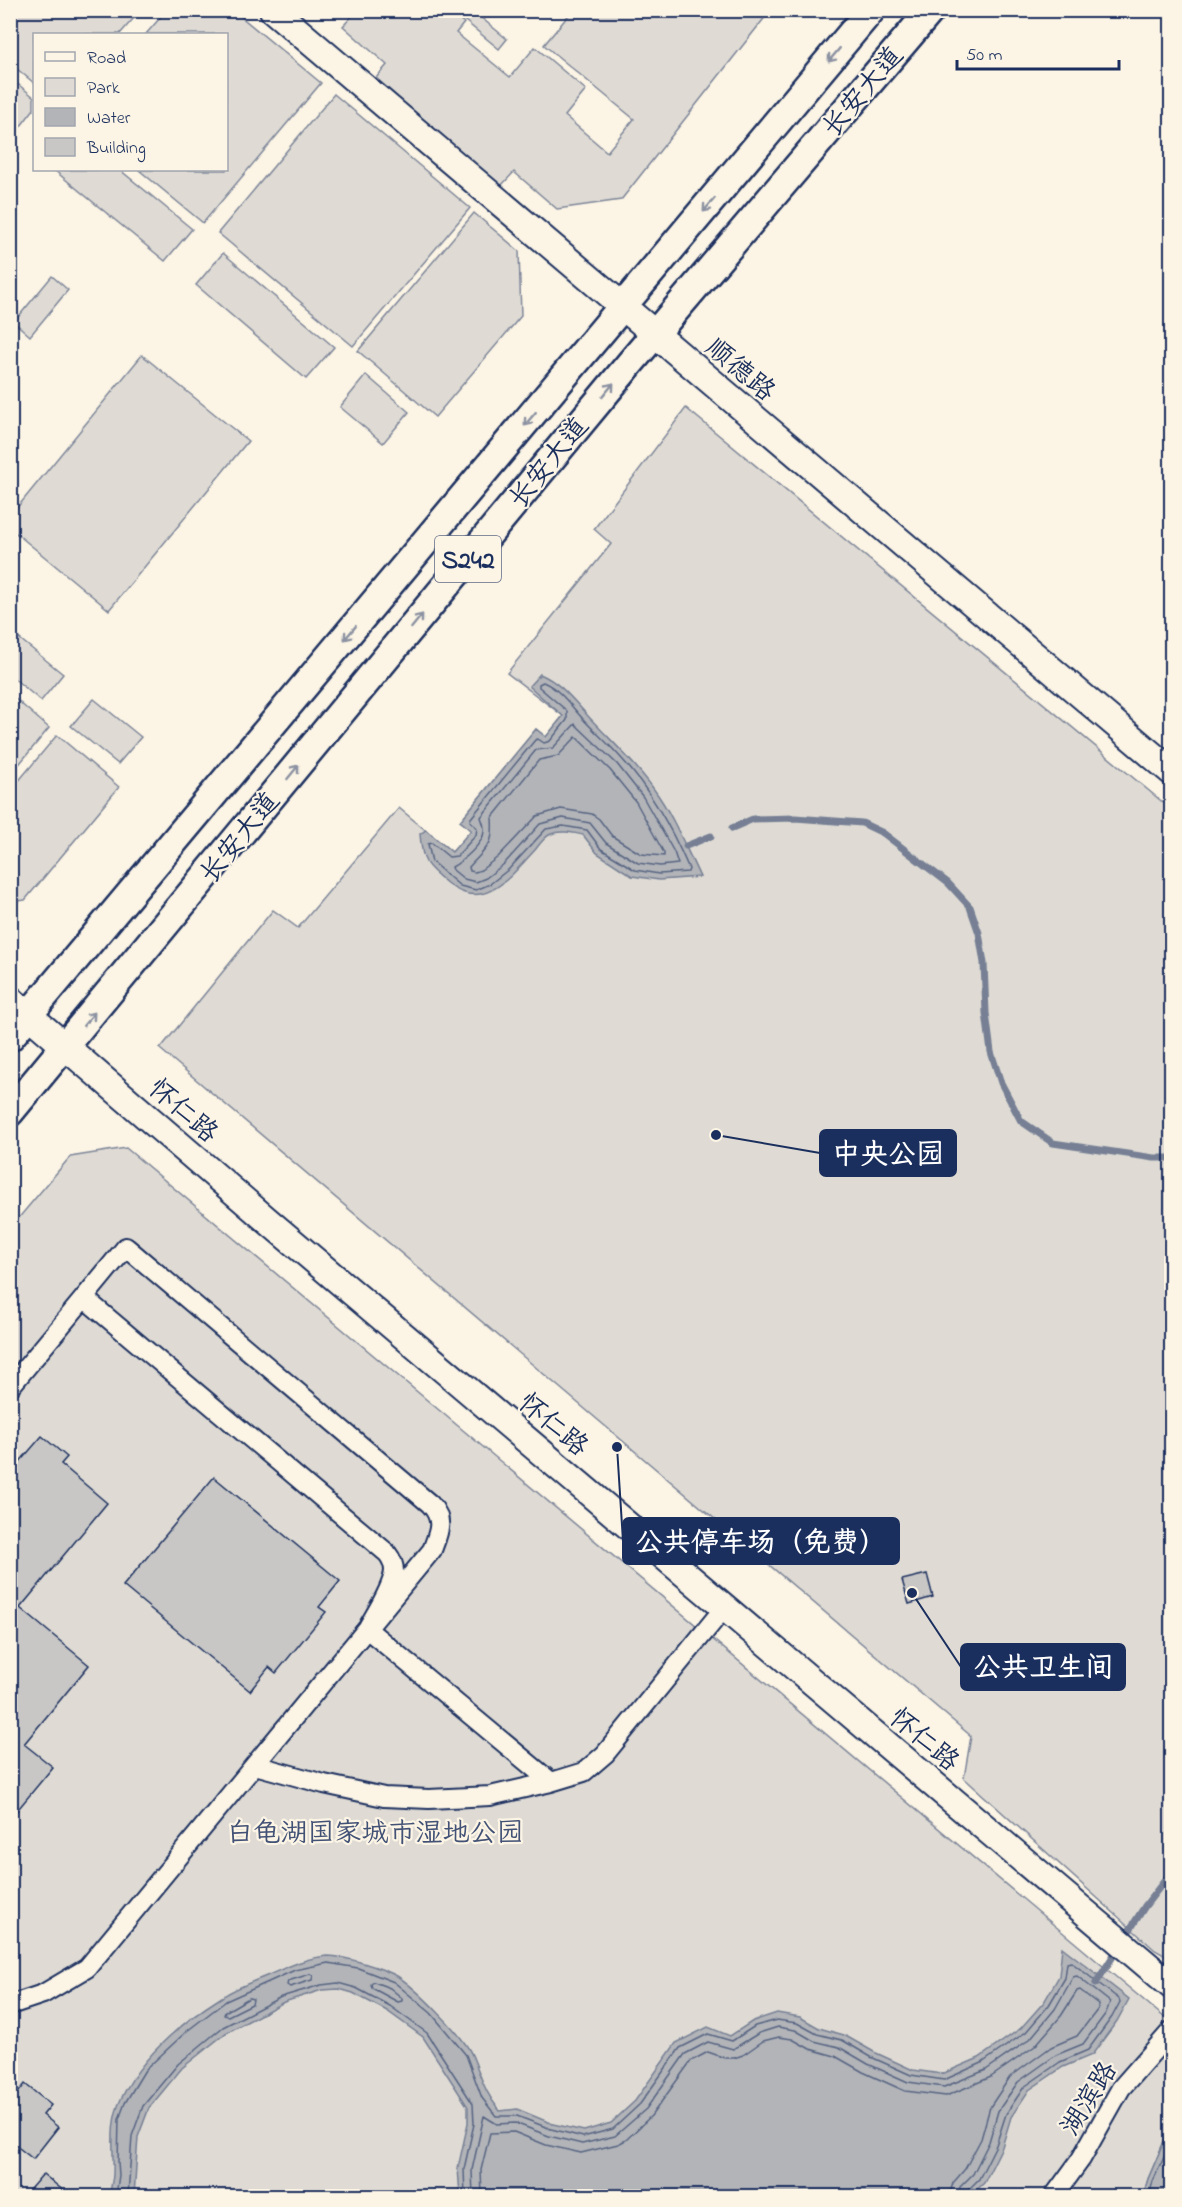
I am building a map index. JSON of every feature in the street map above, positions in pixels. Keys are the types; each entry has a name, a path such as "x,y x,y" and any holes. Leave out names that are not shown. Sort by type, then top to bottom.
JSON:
{"main road":[{"name":"长安大道","path":"10,1037 20,1007 622,308 872,10"},
{"name":"长安大道","path":"10,1112 654,334 931,10"}],"street":[{"name":"顺德路","path":"273,10 1172,772"},
{"name":"怀仁路","path":"20,1007 268,1221 1172,1986"},
{"path":"10,1387 126,1247 438,1512 440,1521 432,1550 87,1968 43,1994 10,2004"},
{"path":"84,1298 387,1552 394,1571 391,1583 367,1629"},
{"path":"255,1765 324,1784 384,1797 429,1799 490,1796 584,1772 605,1754 724,1608"},
{"path":"367,1629 551,1782"},
{"name":"湖滨路","path":"1054,2196 1081,2160 1121,2088 1172,2030"}],"green space":[{"path":"11,10 140,11 121,33 33,33 33,82 11,64"},
{"path":"166,11 234,11 321,83 203,223 140,171 228,171 228,33 147,33"},
{"path":"357,11 449,11 464,23 456,33 510,77 535,47 586,90 565,116 607,152 634,119 544,45 572,11 770,11 621,200 557,209 514,172 500,187 376,78 387,65 343,26"},
{"path":"453,11 473,11 507,39 499,49"},
{"path":"10,78 33,96 33,110 14,135 11,132"},
{"path":"334,94 470,208 353,346 218,233"},
{"path":"55,171 121,171 192,229 165,261"},
{"path":"474,213 519,251 521,316 435,417 358,351"},
{"path":"223,253 334,347 306,379 196,285"},
{"path":"52,276 68,290 30,336 14,322"},
{"path":"142,355 248,441 109,610 11,529 11,515"},
{"path":"366,375 409,412 383,443 340,407"},
{"path":"686,408 1171,809 1171,1959 1155,1950 964,1778 971,1736 160,1049 273,910 298,928 399,808 452,852 471,831 460,821 536,729 546,737 563,716 507,673 611,544 594,529"},
{"path":"10,631 63,674 41,701 11,676"},
{"path":"11,695 49,728 11,774"},
{"path":"94,699 141,737 118,764 71,726"},
{"path":"57,735 119,787 25,900 11,902 11,790"},
{"name":"白龟湖国家城市湿地公园","path":"126,1148 1171,2023 1171,2125 1143,2196 11,2196 11,1227 70,1157"}],"water":[{"path":"540,674 566,692 646,778 673,820 700,877 659,880 632,876 597,853 583,835 563,832 547,837 506,880 485,893 473,895 461,892 430,868 422,852 420,834 426,830 452,852 471,830 460,821 536,729 546,737 563,716 529,686"},
{"path":"1062,1947 1129,1999 1117,2021 1092,2055 1063,2067 1029,2090 1011,2117 1002,2147 984,2183 970,2196 460,2196 458,2168 468,2123 468,2107 423,2037 387,2011 353,1993 339,1989 322,1990 284,2002 226,2033 182,2068 149,2108 138,2137 134,2196 111,2196 113,2126 117,2108 140,2068 164,2041 192,2017 228,1993 299,1962 314,1958 328,1956 344,1958 397,1976 427,2001 467,2046 486,2090 500,2111 517,2109 553,2124 584,2131 611,2123 635,2101 676,2043 708,2027 730,2036 753,2021 777,2013 800,2017 819,2028 844,2035 913,2070 942,2074 979,2058 1021,2028 1044,2002 1059,1976"},
{"path":"1171,2125 1171,2196 1143,2196 1148,2179"}],"building":[{"path":"42,1436 67,1457 61,1464 107,1503 20,1608 89,1665 24,1744 53,1767 10,1819 10,1473"},
{"path":"214,1477 340,1581 319,1607 326,1612 276,1673 269,1667 250,1691 123,1586"},
{"path":"927,1574 933,1597 909,1604 902,1580"},
{"path":"25,2084 51,2105 43,2115 58,2127 33,2159 10,2141 10,2085 19,2092"},
{"path":"43,2174 70,2196 24,2196"}],"waterway":[{"path":"732,828 753,819 795,818 862,823 883,833 948,883 970,907 979,933 984,963 986,1013 991,1052 1001,1083 1021,1121 1053,1143 1154,1158 1172,1158"},
{"path":"686,846 711,836"},
{"path":"1096,1983 1145,1906 1172,1871"}],"place":[{"name":"中央公园","path":"716,1135"},
{"name":"公共停车场（免费）","path":"617,1447"},
{"name":"公共卫生间","path":"912,1593"}]}
